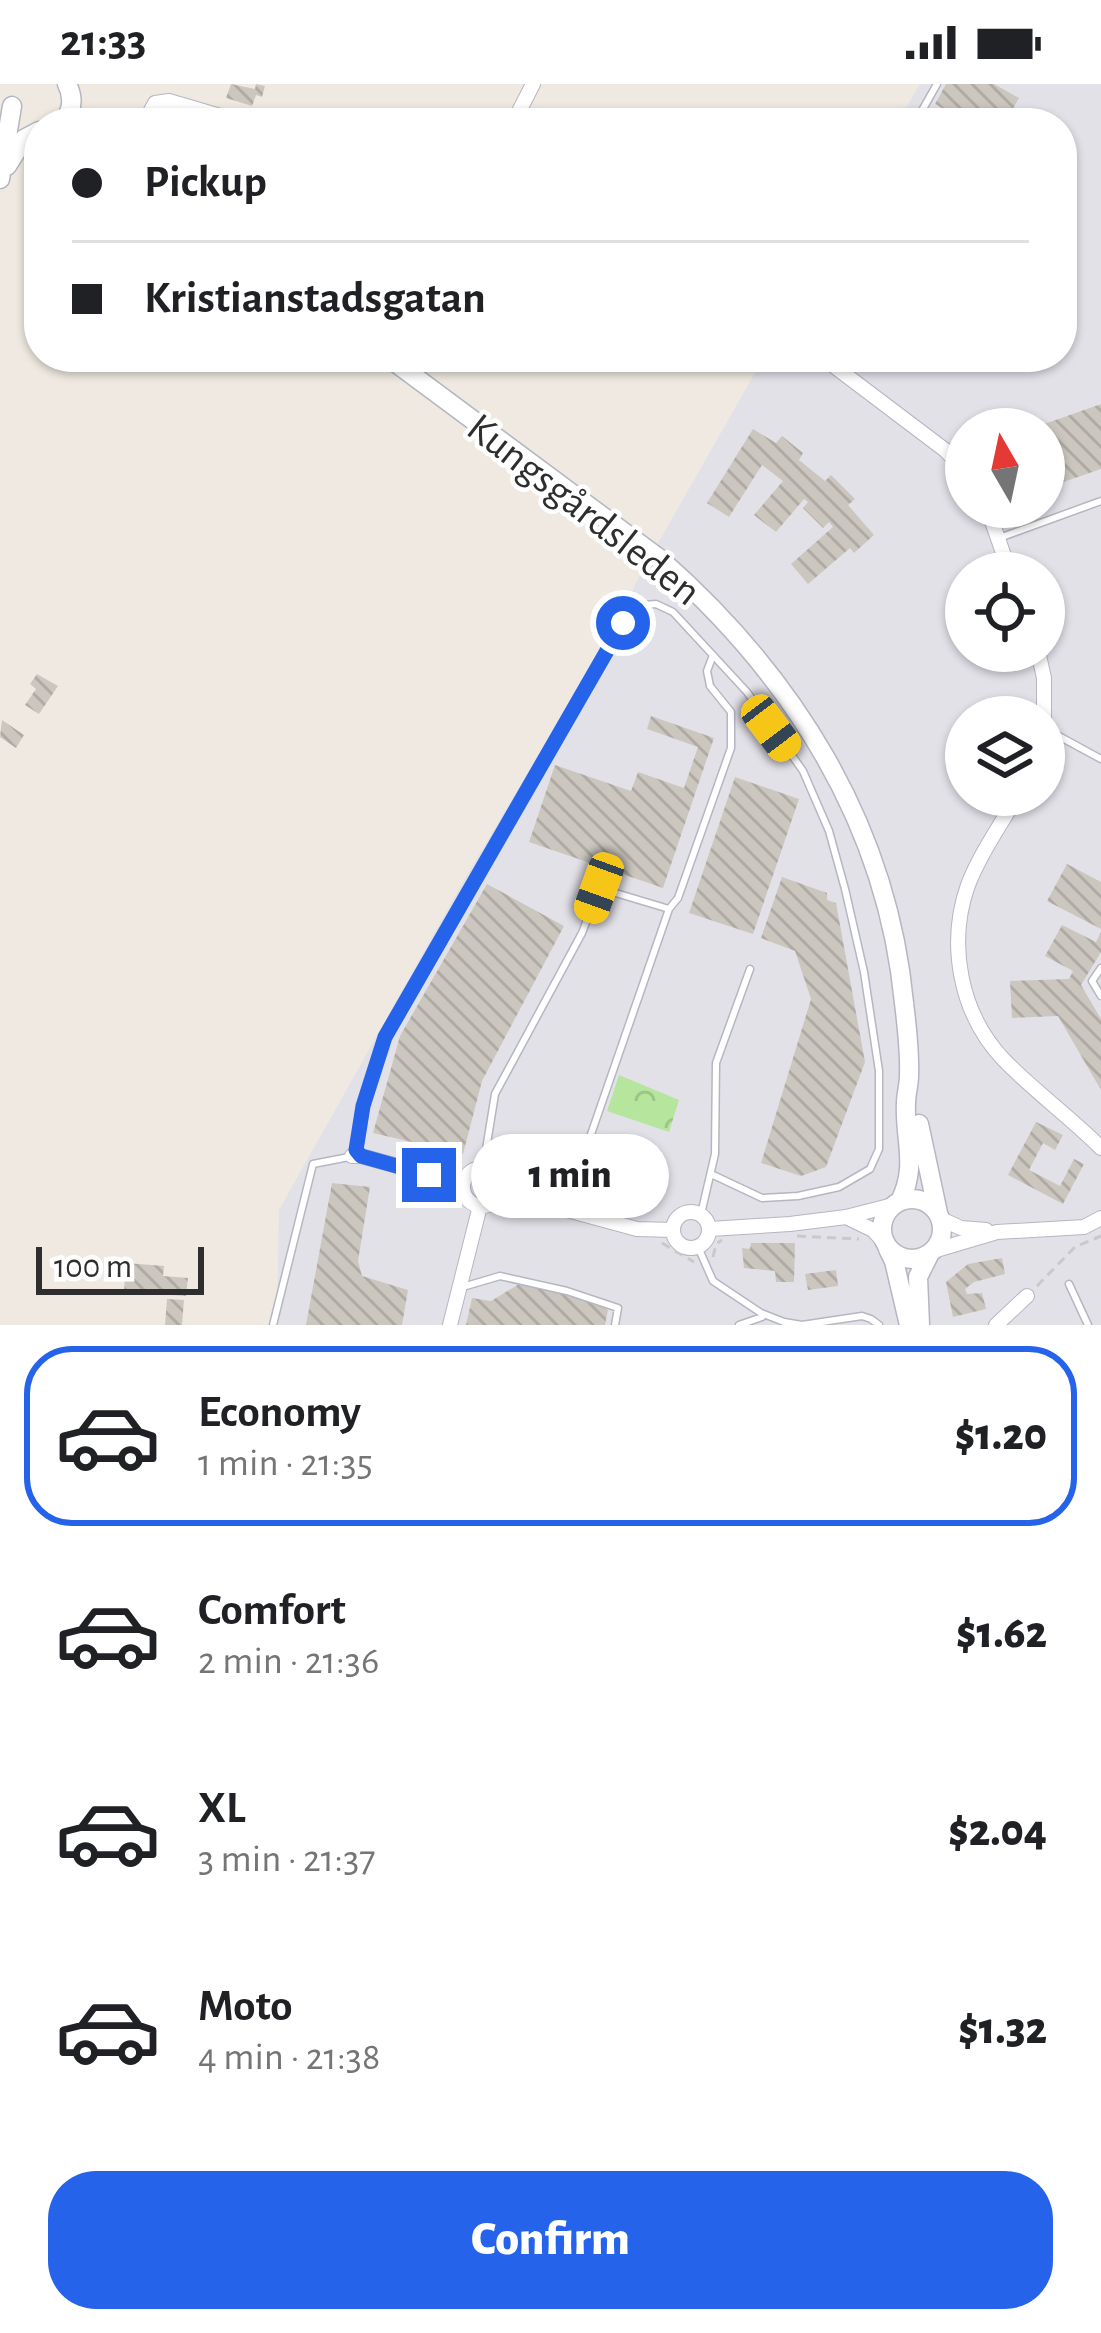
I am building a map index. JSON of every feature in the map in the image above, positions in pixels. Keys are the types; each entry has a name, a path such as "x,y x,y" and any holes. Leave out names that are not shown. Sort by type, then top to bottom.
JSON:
{"main road":[{"path":"12,94 18,121 24,124"},
{"path":"0,180 12,94"},
{"path":"0,180 24,139"},
{"name":"Kungsgårdsleden","path":"408,372 697,591 754,652 817,741 843,790 878,877 902,976 909,1073 942,1236 921,1266 916,1290 920,1325"},
{"name":"Kungsgårdsleden","path":"909,1073 905,1106 910,1178 888,1210 880,1244 894,1262 909,1325"},
{"path":"897,1203 921,1200 939,1216"},
{"path":"880,1244 912,1260 931,1253"}],"street":[{"path":"152,108 169,101 193,108"},
{"path":"842,372 945,450"},
{"path":"994,528 1003,552"},
{"path":"1006,816 976,868 964,901 958,935 963,986 994,1048 1101,1148"},
{"path":"357,1156 463,1184"},
{"path":"480,1206 465,1196 463,1184 472,1171 483,1168 494,1172 501,1188 512,1195 637,1229 673,1230"},
{"path":"480,1206 497,1199 501,1188"},
{"path":"843,1223 897,1203"},
{"path":"450,1325 480,1206"},
{"path":"692,1212 701,1214 710,1228 707,1240 698,1247 682,1246 673,1230 682,1214 692,1212"},
{"path":"939,1216 961,1228 997,1232 1084,1227 1101,1218"},
{"path":"710,1228 843,1223 874,1230 880,1244"},
{"path":"931,1253 997,1232"},
{"path":"996,1325 1027,1296"}],"lane":[{"path":"998,538 1101,501"},
{"path":"273,1325 313,1164 357,1156 358,1124 385,1037 632,606 656,604 673,612 747,692 803,771 829,831 864,972 878,1071 879,1149 870,1169 838,1186 798,1196 762,1198 711,1174"},
{"path":"555,1206 566,1203 571,1192 669,909 678,898 731,748 731,712 710,686 707,671 713,655"},
{"path":"1065,740 1098,758 1101,746"},
{"path":"483,1168 495,1094 582,933 599,888 669,909"},
{"path":"1101,968 1092,981 1101,996"},
{"path":"701,1214 715,1154 716,1063 750,969"},
{"path":"571,1192 576,1211"},
{"path":"698,1247 713,1281 762,1318 802,1324 862,1316 879,1325"},
{"path":"466,1286 500,1276 567,1291 619,1308 615,1325"},
{"path":"1069,1284 1088,1325"},
{"path":"739,1325 762,1318"}],"path":[{"path":"843,1223 844,1239"},
{"path":"1027,1296 1075,1247 1101,1236"},
{"path":"785,1237 880,1244"},
{"path":"713,1281 717,1271 713,1250 730,1238"}],"shaded area":[{"path":"920,84 1101,84 1101,1325 277,1325 279,1210 467,875 614,628 755,372 1077,372 1077,108 906,108"}],"green space":[{"path":"619,1075 679,1100 669,1132 607,1111"}],"building":[{"path":"231,84 265,86 252,106 226,98"},
{"path":"946,84 994,84 1019,98 1013,108 942,108 935,104"},
{"path":"1101,404 1101,469 1065,481 1065,417"},
{"path":"753,429 776,443 782,436 803,453 799,460 825,481 831,475 855,499 848,505 874,535 854,553 850,548 808,584 791,564 833,527 829,522 823,528 803,508 808,502 804,499 776,532 754,515 783,481 762,465 729,517 707,503"},
{"path":"37,674 58,686 39,714 25,705 36,689 30,684"},
{"path":"651,716 714,738 663,888 529,842 555,765 631,791 638,772 684,788 698,747 647,729"},
{"path":"2,720 24,735 16,748 0,737"},
{"path":"735,777 799,799 753,934 689,913"},
{"path":"1067,864 1101,882 1101,929 1047,901"},
{"path":"782,877 827,893 827,900 836,903 865,1062 826,1167 801,1176 761,1163 811,999 795,951 761,938"},
{"path":"487,884 564,926 482,1081 463,1154 373,1133 400,1036"},
{"path":"1062,925 1096,942 1101,932 1101,952 1081,985 1101,1019 1101,1090 1058,1016 1012,1018 1010,981 1069,979 1073,971 1045,956"},
{"path":"1036,1122 1063,1135 1055,1150 1043,1143 1029,1170 1060,1186 1074,1159 1084,1164 1063,1204 1008,1175"},
{"path":"332,1183 370,1187 358,1261 362,1276 408,1290 402,1325 306,1325"},
{"path":"751,1243 795,1243 794,1282 776,1282 775,1271 744,1268 742,1248 750,1249"},
{"path":"1002,1258 1005,1274 965,1289 967,1294 982,1293 986,1309 953,1317 946,1282 968,1264"},
{"path":"126,1263 164,1266 163,1276 188,1278 186,1296 124,1292"},
{"path":"836,1270 838,1286 808,1290 805,1274"},
{"path":"521,1283 597,1302 608,1310 605,1325 466,1325 472,1298 491,1301"},
{"path":"167,1299 184,1300 182,1325 165,1325"}],"route":[{"path":"429,1175 361,1156 356,1150 358,1124 385,1037 623,623"}]}
